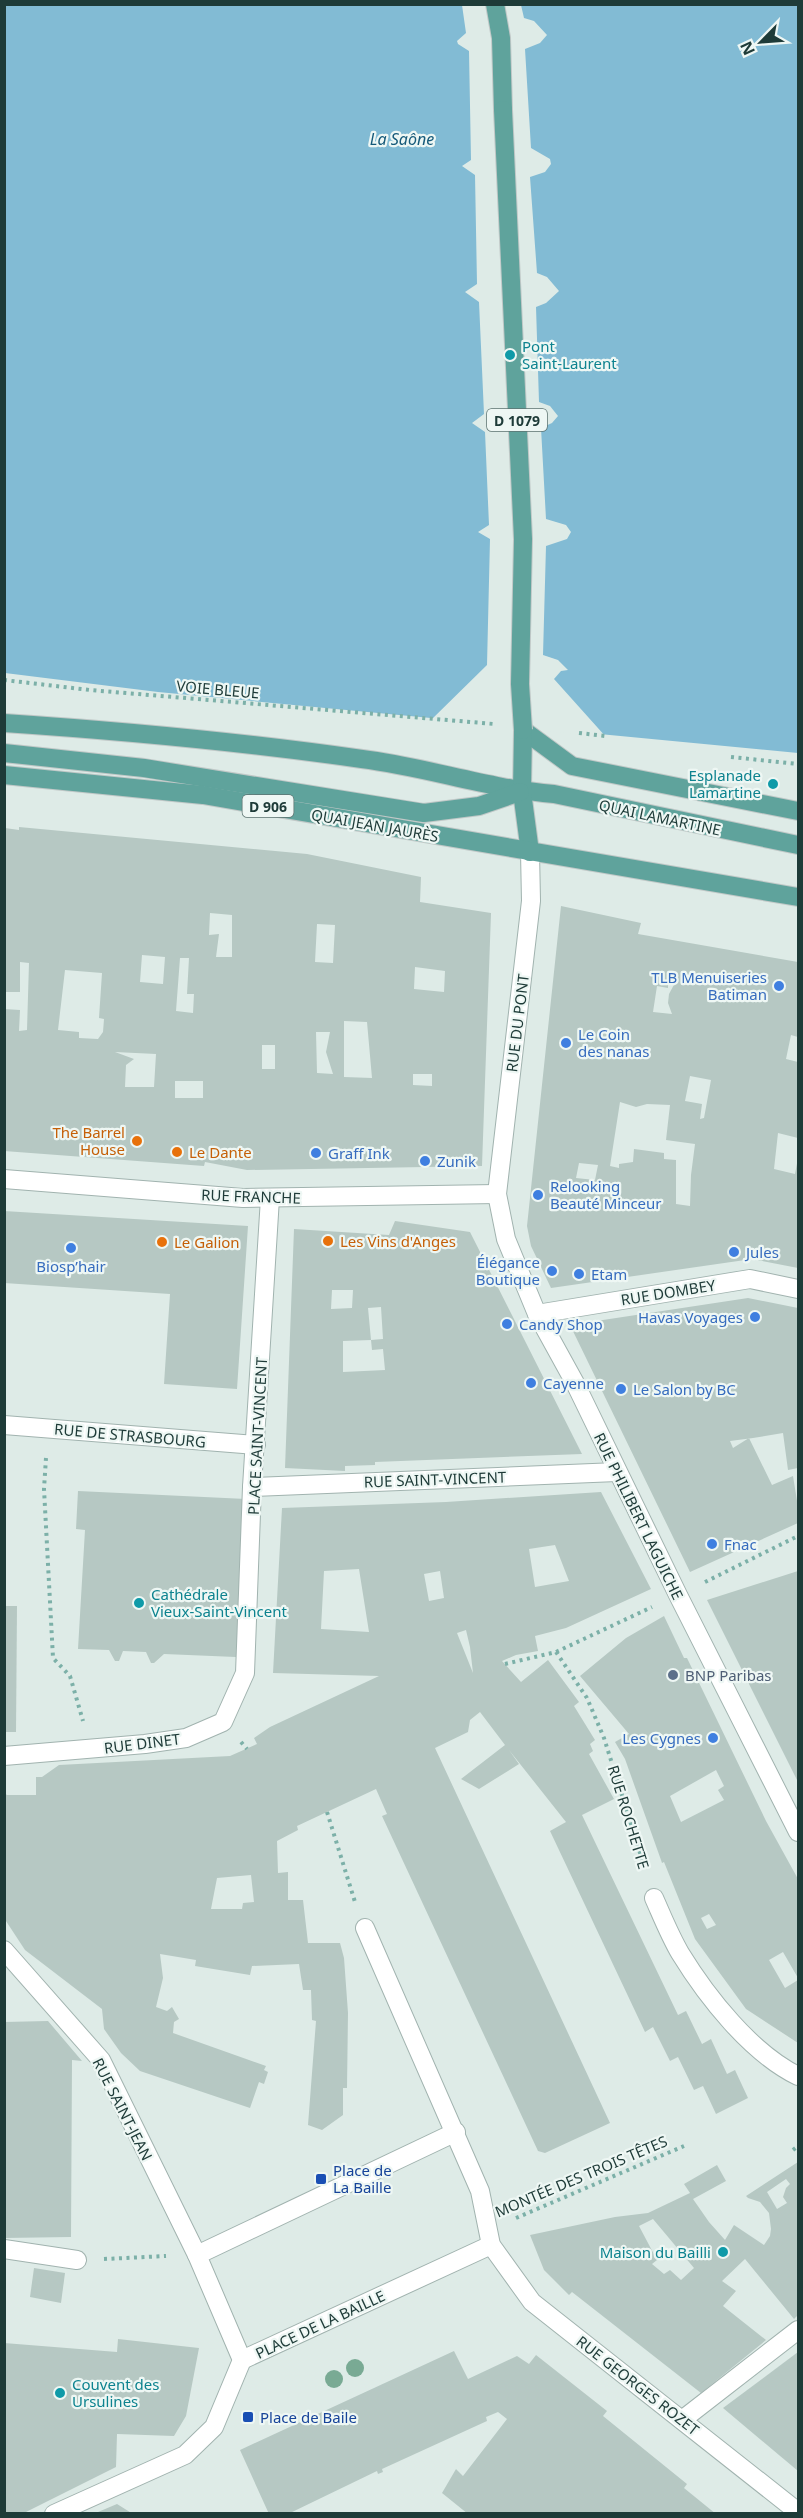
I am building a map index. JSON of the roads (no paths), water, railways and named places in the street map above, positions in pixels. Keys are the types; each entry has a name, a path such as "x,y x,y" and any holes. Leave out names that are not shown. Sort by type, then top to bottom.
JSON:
{"main road":[{"name":"D 1079","path":"495,4 501,38 522,527 520,684 523,730 522,792 530,852"},
{"name":"D 906","path":"4,723 126,731 365,759 522,792"},
{"path":"523,730 572,766 798,811"},
{"name":"D 906","path":"4,753 144,768 424,813 479,806 522,792"},
{"name":"QUAI JEAN JAURÈS","path":"4,775 203,795 530,852"},
{"name":"QUAI LAMARTINE","path":"522,792 554,794 798,845"},
{"name":"D 906","path":"530,852 798,897"}],"street":[{"name":"RUE DU PONT","path":"497,1194 531,901 530,852"},
{"name":"RUE FRANCHE","path":"4,1179 270,1198 497,1194"},
{"name":"RUE PHILIBERT LAGUICHE","path":"497,1194 506,1239 537,1314 574,1383 798,1832"},
{"name":"PLACE SAINT-VINCENT","path":"245,1673 252,1487 270,1198"},
{"name":"RUE DOMBEY","path":"537,1314 750,1279 798,1289"},
{"name":"RUE DE STRASBOURG","path":"4,1425 256,1445"},
{"name":"RUE SAINT-VINCENT","path":"252,1487 617,1472"},
{"name":"RUE DINET","path":"4,1756 145,1744 186,1738 223,1722 245,1673"},
{"path":"654,1899 679,1952 712,1999 752,2043 798,2076"},
{"path":"365,1928 480,2191 489,2236"},
{"name":"RUE SAINT-JEAN","path":"4,1950 101,2060 197,2255"},
{"path":"197,2255 456,2133"},
{"name":"PLACE DE LA BAILLE","path":"197,2255 242,2360 489,2236"},
{"name":"RUE GEORGES ROZET","path":"489,2236 532,2302 798,2512"},
{"path":"4,2249 77,2260"},
{"path":"682,2421 798,2330"},
{"path":"54,2514 185,2455 214,2427 242,2360"}],"water":[{"name":"La Saône","path":"5,5 798,5 798,753 158,692 5,673"}],"place":[{"name":"Pont Saint-Laurent","path":"510,355"},
{"name":"Esplanade Lamartine","path":"773,784"},
{"name":"TLB Menuiseries Batiman","path":"779,986"},
{"name":"Le Coin des nanas","path":"566,1043"},
{"name":"The Barrel House","path":"137,1141"},
{"name":"Le Dante","path":"177,1152"},
{"name":"Graff Ink","path":"316,1153"},
{"name":"Zunik","path":"425,1161"},
{"name":"Relooking Beauté Minceur","path":"538,1195"},
{"name":"Les Vins d'Anges","path":"328,1241"},
{"name":"Le Galion","path":"162,1242"},
{"name":"Biosp’hair","path":"71,1248"},
{"name":"Jules","path":"734,1252"},
{"name":"Élégance Boutique","path":"552,1271"},
{"name":"Etam","path":"579,1274"},
{"name":"Havas Voyages","path":"755,1317"},
{"name":"Candy Shop","path":"507,1324"},
{"name":"Cayenne","path":"531,1383"},
{"name":"Le Salon by BC","path":"621,1389"},
{"name":"Fnac","path":"712,1544"},
{"name":"Cathédrale Vieux-Saint-Vincent","path":"139,1603"},
{"name":"BNP Paribas","path":"673,1675"},
{"name":"Les Cygnes","path":"713,1738"},
{"name":"Place de La Baille","path":"321,2179"},
{"name":"Maison du Bailli","path":"723,2252"},
{"name":"Couvent des Ursulines","path":"60,2393"},
{"name":"Place de Baile","path":"248,2417"}]}
